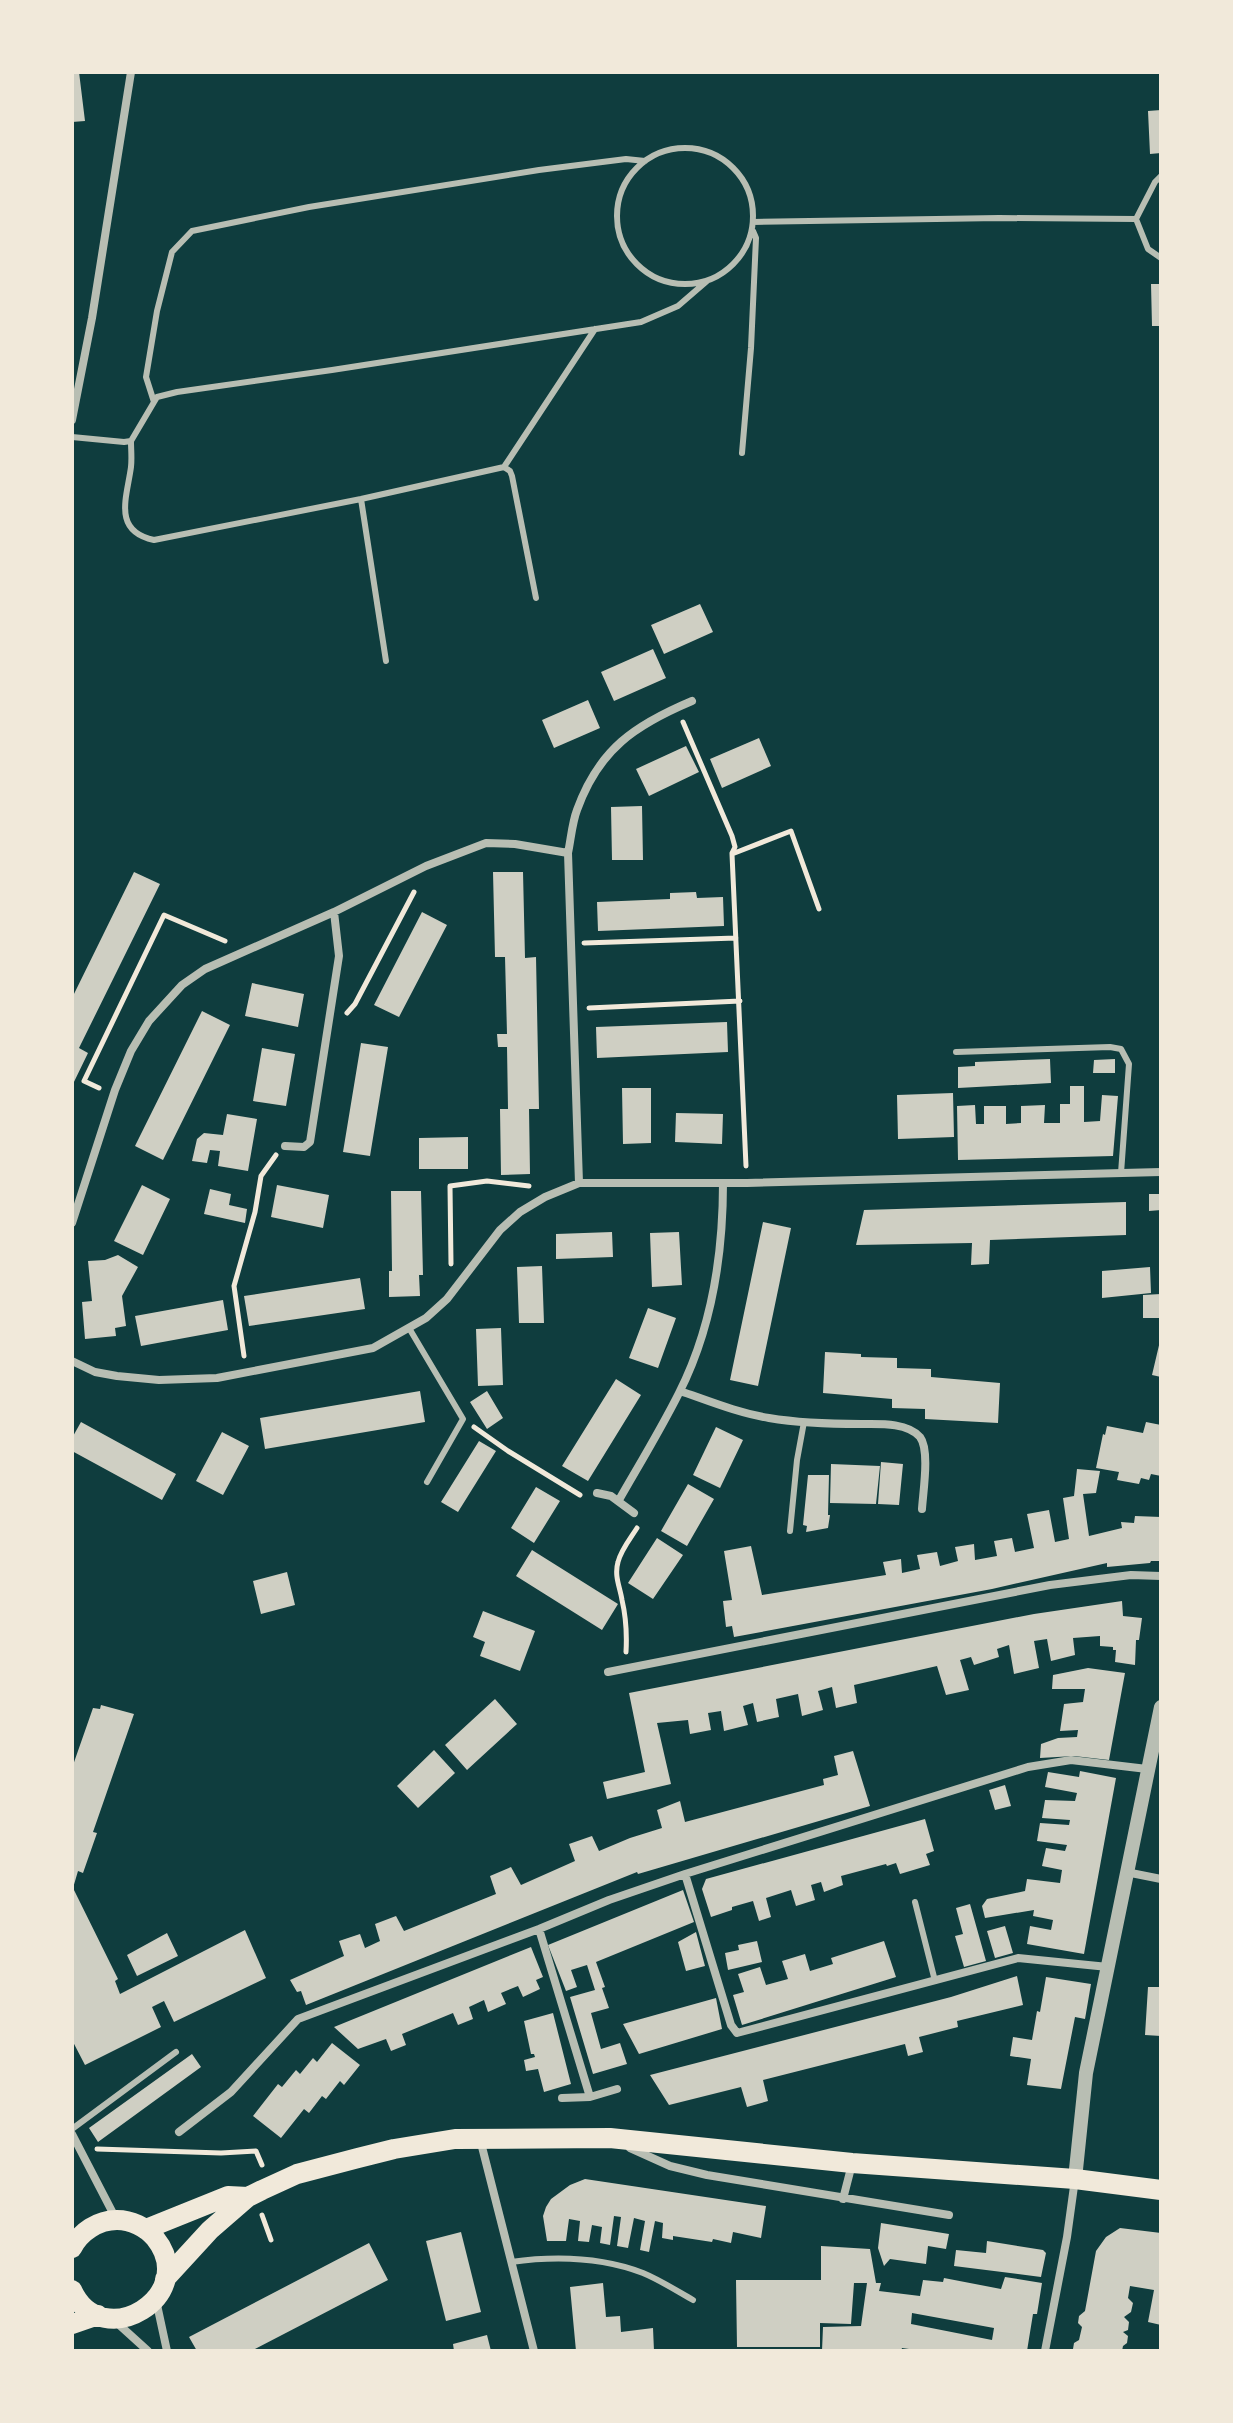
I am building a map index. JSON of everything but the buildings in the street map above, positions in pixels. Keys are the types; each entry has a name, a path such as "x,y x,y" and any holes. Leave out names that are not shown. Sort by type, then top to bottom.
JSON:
{"main road":[{"path":"72,2324 105,2317 128,2317 144,2311 156,2299 165,2279 210,2230 255,2193 297,2174 394,2149 455,2139 610,2138 852,2163 1075,2179 1161,2190"},
{"path":"146,2229 228,2196 255,2193"},
{"path":"73,2245 85,2231 100,2223 117,2220 132,2222 146,2229 163,2251 165,2279"},
{"path":"72,2290 84,2307 105,2317"}],"street":[{"path":"72,420 92,318 131,72"},
{"path":"579,1183 568,853 576,812 590,780 609,751 645,722 692,701"},
{"path":"72,1223 131,1051 157,1011 182,985 205,969 334,912 426,866 486,843 515,844 568,853"},
{"path":"285,1146 304,1147 310,1142 339,956 334,912"},
{"path":"72,1361 95,1372 159,1380 217,1378 373,1348 426,1318 452,1293 500,1230 520,1212 579,1183 747,1183 1161,1172"},
{"path":"619,1500 680,1391 701,1338 715,1287 723,1230 723,1183"},
{"path":"680,1391 767,1418 907,1428 915,1433 925,1448 922,1509"},
{"path":"597,1493 619,1500 634,1513"},
{"path":"608,1672 1050,1585 1131,1575 1161,1576"},
{"path":"1045,2351 1067,2237 1086,2073 1161,1707"},
{"path":"179,2132 231,2092 298,2019 609,1900 1028,1767 1071,1760 1147,1769"},
{"path":"1126,1872 1161,1879"},
{"path":"685,1874 731,2025 737,2033 1018,1958 1109,1967"},
{"path":"539,1929 590,2097"},
{"path":"562,2098 590,2097 617,2089"},
{"path":"72,2132 117,2220"},
{"path":"480,2138 534,2351"},
{"path":"610,2138 670,2166 707,2175 949,2215"},
{"path":"843,2199 852,2163"},
{"path":"156,2299 167,2351"},
{"path":"105,2317 148,2351"}],"lane":[{"path":"595,329 504,467 154,540 141,537 128,524 125,513 131,441 157,397 177,392 641,322 678,306 707,281 728,270 744,253 753,231 754,208 747,185 733,166 714,153 692,147 668,149 645,161 632,173 621,192 617,214 619,236 629,255 644,271 664,281 686,285 707,281"},
{"path":"154,402 146,377 157,311 172,252 192,231 309,207 539,170 626,159 645,161"},
{"path":"1161,176 1150,189 1136,219 1148,249 1161,258"},
{"path":"753,222 1136,219"},
{"path":"742,453 751,348 756,238 753,231"},
{"path":"72,437 131,441"},
{"path":"504,467 512,476 536,598"},
{"path":"361,499 386,661"},
{"path":"956,1052 1121,1049 1129,1064 1121,1173"},
{"path":"409,1328 463,1419 427,1482"},
{"path":"790,1531 804,1422"},
{"path":"915,1902 935,1981"},
{"path":"72,2132 176,2052"},
{"path":"511,2262 540,2258 607,2262 645,2274 693,2300"}],"path":[{"path":"676,707 735,847 732,854 747,1183"},
{"path":"732,854 791,831 819,909"},
{"path":"329,1035 355,1004 426,866"},
{"path":"114,1096 84,1081 164,915 248,950"},
{"path":"571,943 736,938"},
{"path":"572,1007 740,1001"},
{"path":"246,1373 234,1286 255,1212 261,1176 276,1156 277,1146 285,1146"},
{"path":"452,1293 450,1186 487,1181 562,1190"},
{"path":"463,1419 508,1451 581,1495 597,1493"},
{"path":"626,1670 627,1632 616,1580 623,1550 639,1525 634,1513"},
{"path":"80,2149 256,2151 267,2180 255,2193"}]}
